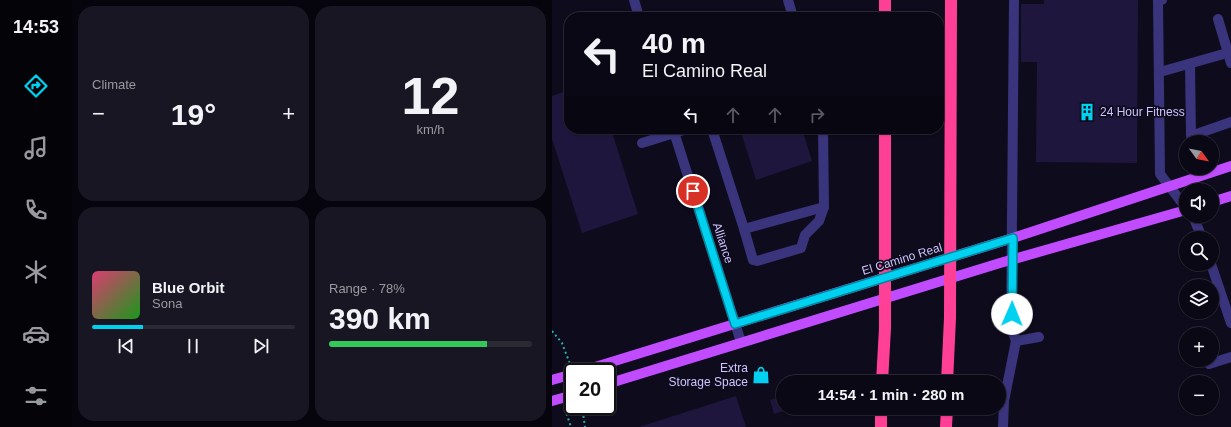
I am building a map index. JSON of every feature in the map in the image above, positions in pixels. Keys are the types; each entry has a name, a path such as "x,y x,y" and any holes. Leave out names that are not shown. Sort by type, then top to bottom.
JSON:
{"highway":[{"path":"885,0 885,12"},
{"path":"948,375 950,318 951,0"},
{"path":"882,375 885,328 885,134"},
{"path":"881,415 881,427"},
{"path":"946,427 947,415"}],"main road":[{"name":"El Camino Real","path":"608,363 1013,238 1231,166"},
{"path":"1219,200 1231,196"},
{"path":"616,381 1000,263 1179,211"},
{"path":"552,401 564,397"}],"street":[{"path":"634,0 638,12"},
{"path":"788,0 792,12"},
{"path":"1003,427 1004,401 1016,341 1012,327 1014,0"},
{"path":"1159,0 1160,174 1167,186 1179,201"},
{"path":"1218,19 1231,63"},
{"path":"1160,72 1227,53"},
{"path":"1190,64 1191,136 1231,122"},
{"path":"642,143 666,134"},
{"name":"Alliance","path":"675,134 741,342"},
{"path":"714,134 753,260 757,261 801,248 805,235 819,220 824,207 823,134"},
{"path":"744,230 824,207"},
{"path":"1213,271 1231,323"},
{"path":"1016,341 1039,336"},
{"path":"1219,361 1231,357"}],"path":[{"path":"552,331 562,343 569,362"},
{"path":"584,415 585,427"}],"building":[{"name":"24 Hour Fitness","path":"1044,0 1138,0 1137,163 1036,162 1037,62 1021,62 1021,4 1044,4"},
{"path":"564,92 564,134 613,134 638,214 582,233 552,139 552,96"},
{"path":"742,134 804,134 812,161 756,180"},
{"path":"736,396 746,427 639,427"},
{"path":"776,398 776,413 774,414 770,400"}],"place":[{"name":"24 Hour Fitness","path":"1087,112"},
{"name":"Extra Storage Space","path":"761,375"}],"route":[{"path":"693,191 735,324 1013,238 1012,314"}]}
